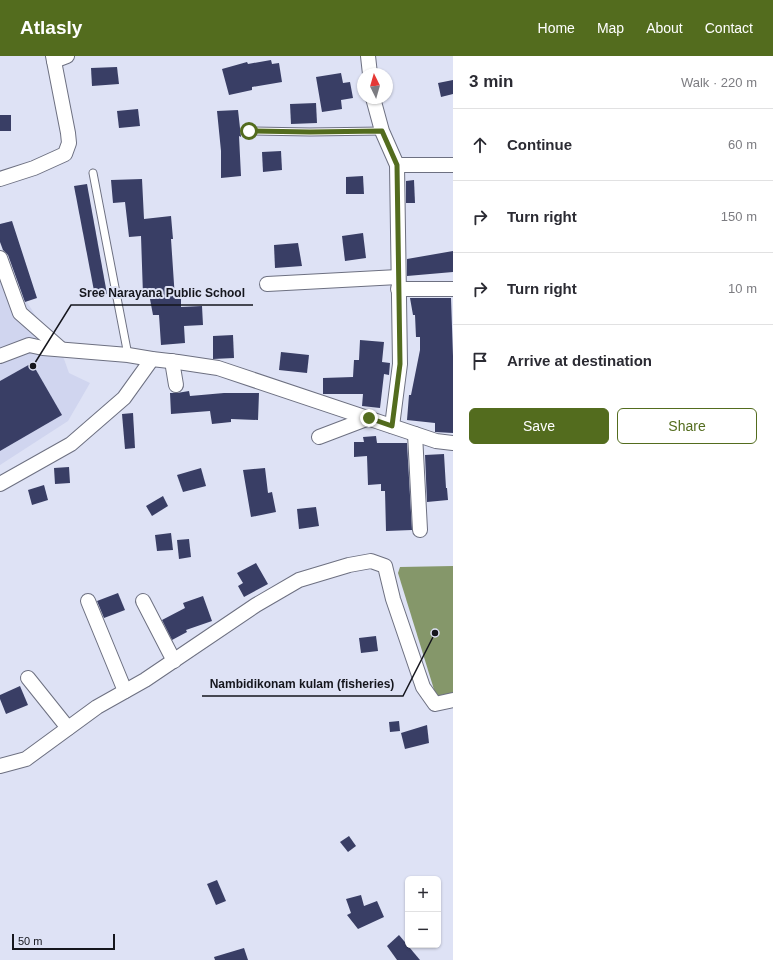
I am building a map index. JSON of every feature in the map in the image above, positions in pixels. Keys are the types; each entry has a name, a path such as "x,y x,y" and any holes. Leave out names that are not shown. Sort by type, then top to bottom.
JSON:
{"street":[{"path":"368,56 369,68"},
{"path":"0,179 34,168 65,154 69,143 58,58"},
{"path":"375,104 382,131 397,165 400,364 392,426"},
{"path":"397,165 453,164"},
{"path":"0,258 20,313 61,349"},
{"path":"267,284 398,283 453,289"},
{"path":"0,356 29,345 43,348 128,355 218,368 415,434 453,443"},
{"path":"0,484 71,444 124,398 152,359"},
{"path":"172,361 176,385"},
{"path":"319,438 369,418"},
{"path":"415,434 420,530"},
{"path":"0,766 26,759 97,707 145,680 256,606 299,580 349,565 371,561 384,566 393,599 423,687 435,704 453,700"},
{"path":"88,601 125,691"},
{"path":"143,602 174,661"},
{"path":"28,678 68,728"}],"lane":[{"path":"249,131 382,131"},
{"path":"93,173 128,355"}],"shaded area":[{"path":"0,261 64,359 69,373 90,383 68,421 0,465"},
{"path":"453,566 453,693 436,696 398,573 400,567"}],"building":[{"path":"271,60 272,64 279,63 282,82 252,87 252,90 229,95 222,69 247,62 248,64"},
{"path":"117,67 119,84 92,86 91,68"},
{"path":"341,73 343,83 350,82 353,98 341,100 342,109 322,112 316,77"},
{"path":"453,80 453,94 441,97 438,83"},
{"path":"316,103 317,123 291,124 290,104"},
{"path":"138,109 140,126 119,128 117,111"},
{"path":"238,110 241,137 239,136 241,176 221,178 221,151 217,111"},
{"path":"0,115 11,115 11,131 0,131"},
{"path":"281,151 282,170 263,172 262,152"},
{"path":"363,176 364,194 346,194 346,177"},
{"path":"142,179 144,219 171,216 175,299 181,298 181,307 202,306 203,325 184,326 185,343 161,345 159,315 153,315 149,294 143,295 141,236 129,237 125,202 113,203 111,180"},
{"path":"414,180 415,203 406,203 406,181"},
{"path":"87,184 107,294 95,296 74,186"},
{"path":"12,221 37,298 25,302 8,255 3,250 0,242 0,224"},
{"path":"363,233 366,258 345,261 342,236"},
{"path":"298,243 302,266 275,268 274,245"},
{"path":"453,251 453,272 407,276 407,259"},
{"path":"410,298 451,298 453,433 435,432 435,423 407,420 409,395 411,395 420,350 420,337 416,337 415,315 413,315"},
{"path":"233,335 234,358 213,359 213,336"},
{"path":"360,340 384,342 382,362 390,363 389,375 384,374 380,408 362,406 363,394 323,394 323,378 353,377 354,360 359,360"},
{"path":"281,352 309,355 307,373 279,370"},
{"path":"32,363 62,415 0,451 0,381"},
{"path":"189,391 190,396 224,393 259,393 258,420 231,419 231,422 212,424 210,411 171,414 170,393"},
{"path":"133,413 135,448 125,449 122,414"},
{"path":"376,436 377,443 407,443 412,530 386,531 385,491 381,491 381,484 368,485 367,456 354,457 354,442 364,442 363,437"},
{"path":"444,454 448,500 427,502 425,455"},
{"path":"69,467 70,483 55,484 54,468"},
{"path":"201,468 206,486 183,492 177,475"},
{"path":"265,468 268,493 272,492 276,512 251,517 243,470"},
{"path":"44,485 48,500 32,505 28,490"},
{"path":"163,496 168,506 152,516 146,506"},
{"path":"316,507 319,526 299,529 297,509"},
{"path":"171,533 173,550 157,551 155,535"},
{"path":"189,539 191,557 179,559 177,540"},
{"path":"256,563 268,584 244,597 238,586 243,583 237,573"},
{"path":"118,593 125,610 104,618 97,601"},
{"path":"203,596 212,621 186,630 187,632 172,640 162,620 185,608 183,603"},
{"path":"376,636 378,651 361,653 359,638"},
{"path":"20,686 28,705 6,714 0,699 0,695"},
{"path":"399,721 400,731 390,732 389,722"},
{"path":"427,725 429,743 405,749 401,733"},
{"path":"349,836 356,846 348,852 340,842"},
{"path":"217,880 226,901 216,905 207,884"},
{"path":"361,895 364,906 377,901 384,917 358,929 347,915 351,913 346,899"},
{"path":"399,935 405,942 405,948 410,948 420,960 397,960 387,946"},
{"path":"244,948 248,960 215,960 214,957"}],"place":[{"name":"Sree Narayana Public School","path":"33,366"},
{"name":"Nambidikonam kulam (fisheries)","path":"435,633"}],"route":[{"path":"249,131 382,131 397,165 400,364 392,426 369,418"}]}
